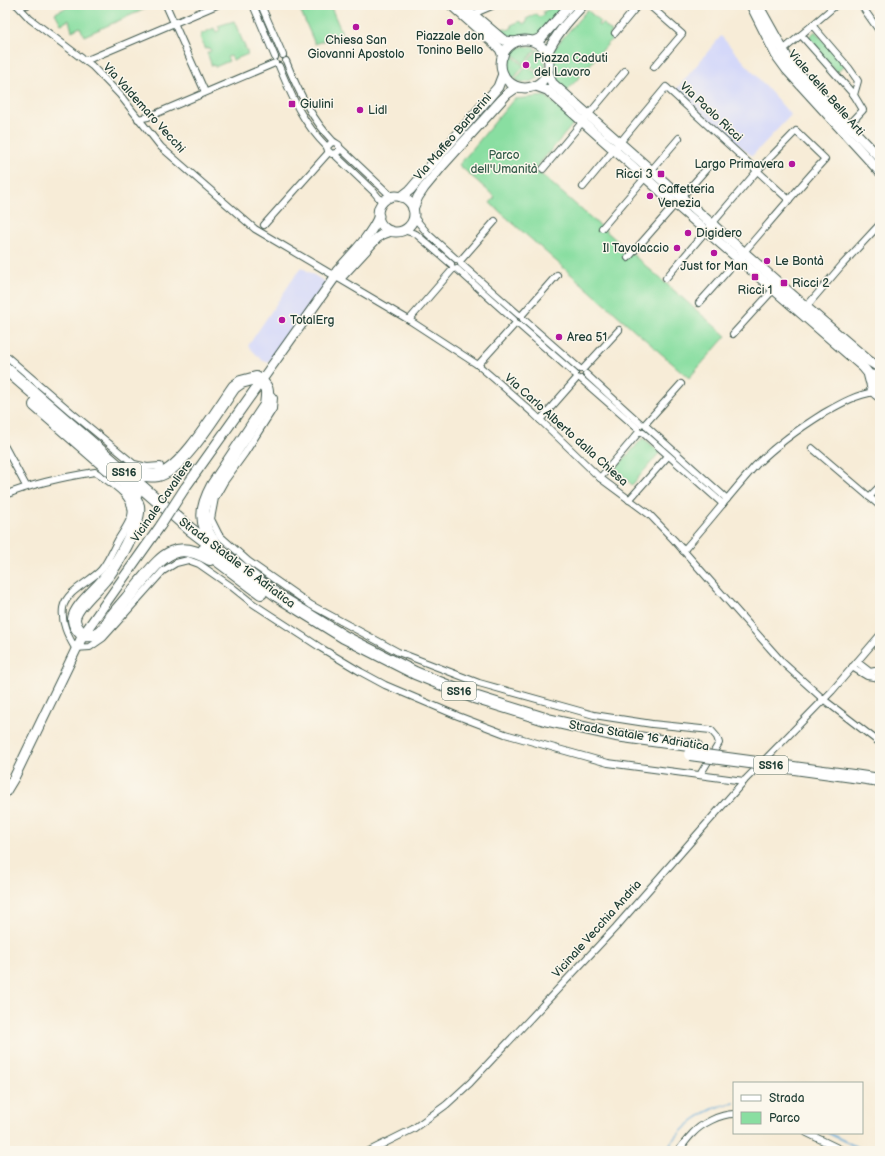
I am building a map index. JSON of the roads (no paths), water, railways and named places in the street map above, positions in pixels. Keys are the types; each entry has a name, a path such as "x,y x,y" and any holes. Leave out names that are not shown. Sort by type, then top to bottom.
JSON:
{"highway":[{"name":"Strada Statale 16 Adriatica","path":"5,368 186,535 230,571 273,602 341,644 413,680 471,704 545,727 614,743 693,750 855,772 880,772"},
{"path":"111,466 147,475 158,475 172,468 184,458 234,387 241,382 256,378 265,384 268,391 266,405 213,485 206,498 202,514 204,525 212,540 226,556"},
{"name":"Strada Statale 16 Adriatica","path":"5,379 190,529 278,596 344,637 415,673 474,698 555,722 693,750"},
{"path":"111,466 135,500 138,506 138,513 131,536 114,566 106,578 78,610 74,619 76,628 83,635 93,636 100,633 156,564 166,555 177,551 189,550 198,553 230,571"},
{"name":"Strada Statale 16 Adriatica","path":"855,772 880,780"}],"street":[{"name":"Via Valdemaro Vecchi","path":"17,5 25,8 30,20 92,66 120,95 161,147 180,165 256,229 335,277"},
{"path":"166,5 205,92"},
{"path":"85,60 217,5"},
{"path":"253,5 276,62 297,108 307,124 330,151 374,192 383,203"},
{"path":"261,5 300,95 319,124 334,142 396,197 411,203 421,228 583,371 642,428 725,502"},
{"path":"451,5 496,45 500,49 503,56"},
{"path":"462,5 506,41 516,42"},
{"path":"473,14 494,5"},
{"path":"570,5 541,38 534,41 521,40 516,42 506,50 501,62 503,74 507,80 517,87 523,88 536,86 547,90 586,118"},
{"path":"547,54 557,35 583,5"},
{"path":"615,33 638,5"},
{"path":"649,5 682,34 654,67"},
{"name":"Viale delle Belle Arti","path":"751,5 776,55 787,70 880,172"},
{"name":"Viale delle Belle Arti","path":"758,5 782,51 792,66 880,158"},
{"path":"782,51 836,5"},
{"path":"861,5 880,32"},
{"path":"812,25 849,68 858,81 854,95"},
{"path":"801,35 854,95 863,110 849,125"},
{"path":"534,41 540,45 547,54 549,60 546,78 536,86"},
{"path":"276,62 279,54 283,55"},
{"path":"92,58 92,66"},
{"path":"138,119 146,118 276,62 284,65 286,62"},
{"path":"543,168 625,71"},
{"path":"548,72 552,83 617,147 741,256 806,307 869,361 880,368 874,373 874,389"},
{"name":"Via Maffeo Barberini","path":"396,197 410,190 497,88 503,74"},
{"name":"Via Maffeo Barberini","path":"414,213 418,196 443,165 507,94 517,87"},
{"name":"Via Paolo Ricci","path":"583,187 666,87 789,200"},
{"path":"145,127 146,118"},
{"path":"666,278 757,171 796,131 825,159 699,303"},
{"path":"602,228 679,138"},
{"path":"256,229 264,225 330,151 330,143 334,142"},
{"path":"330,151 338,152 339,147"},
{"path":"628,258 708,167"},
{"path":"261,381 335,277 337,271 374,228 383,203 396,197"},
{"path":"403,230 412,223 414,213"},
{"path":"379,216 383,225 391,231"},
{"path":"409,320 453,267 452,261 459,261 495,221"},
{"path":"806,307 880,224"},
{"path":"264,225 264,234"},
{"path":"335,277 342,276 377,238 383,234 391,231 403,230 416,234 578,377 642,428 668,456 725,502"},
{"path":"741,256 773,290 863,367 868,373 874,389"},
{"path":"453,267 460,268 459,261"},
{"path":"521,317 557,275"},
{"name":"Via Carlo Alberto dalla Chiesa","path":"335,277 409,320 478,365 540,420 600,478 650,515 782,662 823,700 880,743"},
{"path":"733,334 773,290"},
{"path":"516,322 515,316 521,317"},
{"path":"478,365 516,322"},
{"path":"578,377 576,371 583,371 619,330"},
{"path":"5,355 134,464 147,467 160,466"},
{"path":"540,420 578,377 585,377 583,371"},
{"name":"Vicinale Cavaliere","path":"75,648 103,605 161,525 185,488 261,381"},
{"path":"600,478 681,384"},
{"path":"683,551 757,464 800,428 846,400 874,389"},
{"path":"268,391 274,398 272,409 215,498 211,518 219,535 248,561 311,605 398,652 479,683 594,715 652,724 711,730 717,737 719,743 700,775"},
{"path":"5,447 26,486"},
{"path":"812,448 880,506"},
{"path":"629,500 668,456"},
{"path":"5,495 26,486 62,477 95,472 109,481 126,496 132,507 131,517 102,569 77,588 67,599 63,607 65,628 75,648"},
{"path":"870,498 880,486"},
{"path":"75,648 90,647 103,638 163,571 176,563 188,560 199,564 232,587 252,604 361,672 385,685 458,716 505,734 608,762 744,781"},
{"name":"Vicinale Vecchia Andria","path":"369,1151 412,1129 446,1105 470,1083 616,927 744,781 823,700 880,635"},
{"path":"5,793 14,778 75,648"},
{"path":"855,665 870,672 880,670"},
{"path":"855,665 867,676 880,678"},
{"path":"678,1151 693,1132 710,1121 733,1114"},
{"path":"809,1134 844,1151"}],"waterway":[{"path":"666,1151 686,1126 713,1109 733,1103"},
{"path":"830,1134 865,1151"}],"place":[{"name":"Piazzale don Tonino Bello","path":"450,22"},
{"name":"Chiesa San Giovanni Apostolo","path":"356,27"},
{"name":"Piazza Caduti del Lavoro","path":"526,65"},
{"name":"Giulini","path":"292,104"},
{"name":"Lidl","path":"360,110"},
{"name":"Largo Primavera","path":"792,164"},
{"name":"Ricci 3","path":"661,174"},
{"name":"Caffetteria Venezia","path":"650,196"},
{"name":"Digidero","path":"688,233"},
{"name":"Il Tavolaccio","path":"677,248"},
{"name":"Just for Man","path":"714,253"},
{"name":"Le Bontà","path":"767,261"},
{"name":"Ricci 1","path":"755,277"},
{"name":"Ricci 2","path":"784,283"},
{"name":"TotalErg","path":"282,320"},
{"name":"Area 51","path":"559,337"}],"park label":[{"name":"Parco dell'Umanità","path":"504,162"}]}
